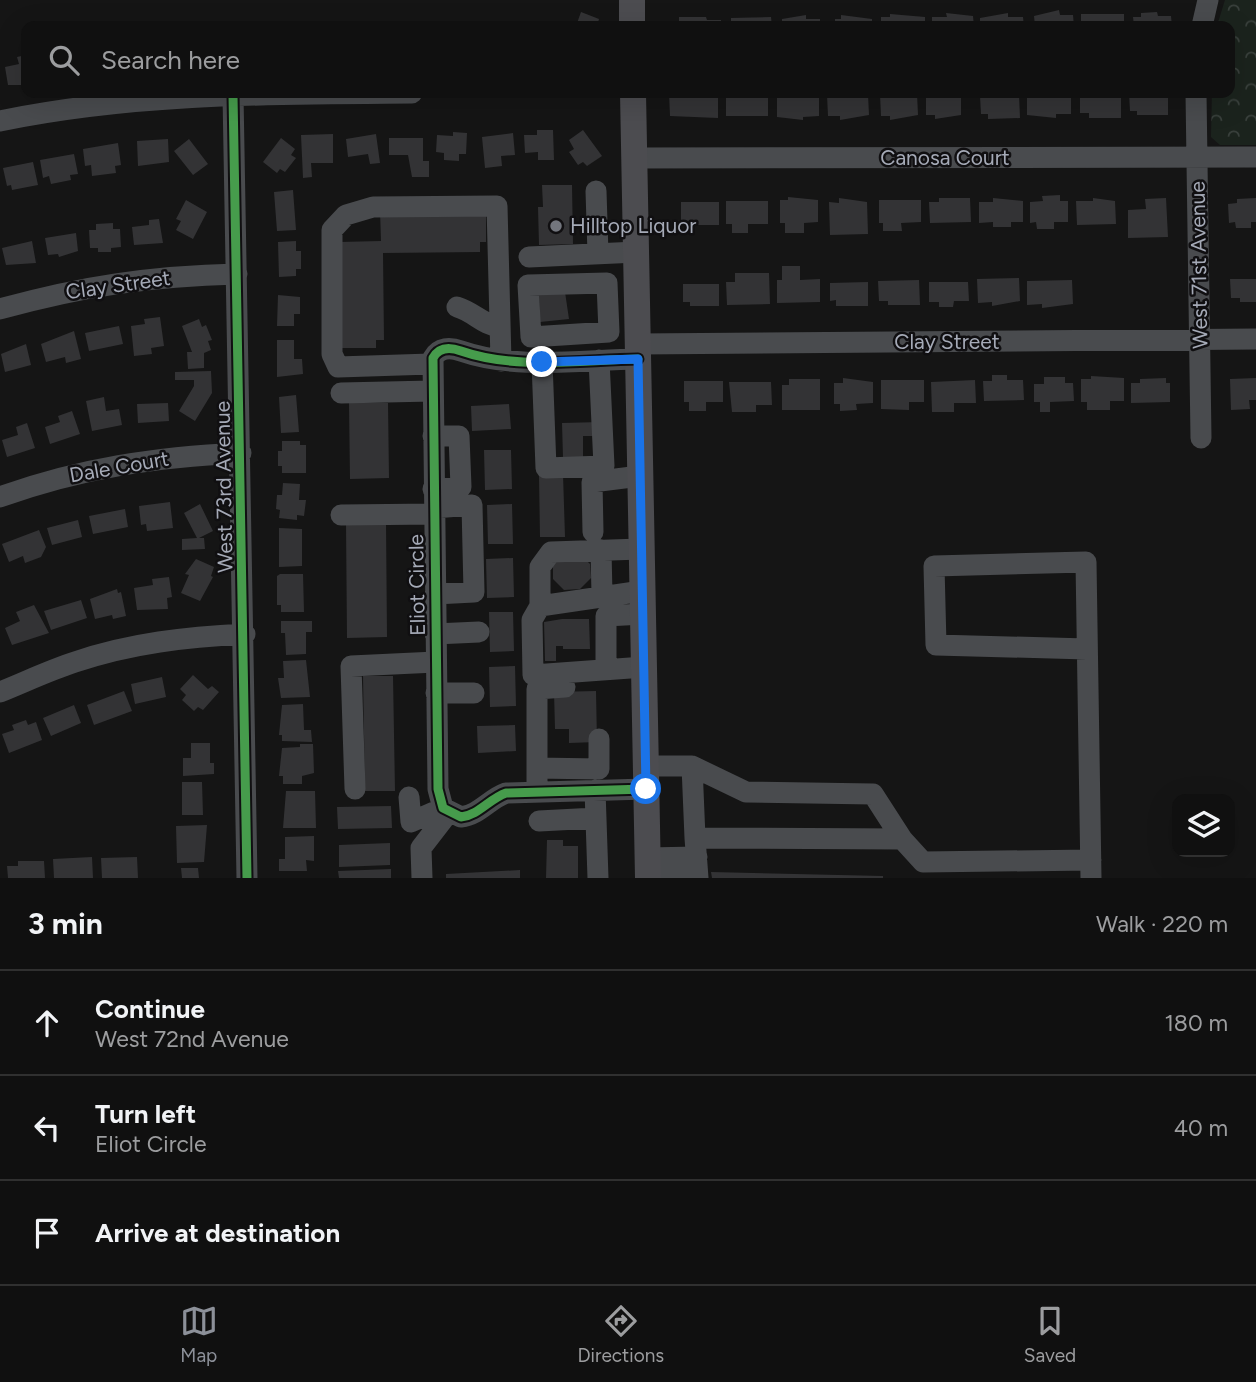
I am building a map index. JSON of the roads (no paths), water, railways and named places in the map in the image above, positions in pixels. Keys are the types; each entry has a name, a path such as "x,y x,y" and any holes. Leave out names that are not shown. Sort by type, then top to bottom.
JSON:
{"main road":[{"path":"632,0 632,21"},
{"path":"634,98 648,870"}],"street":[{"path":"1203,21 1208,0"},
{"path":"0,121 50,111 134,100 174,98"},
{"name":"West 73rd Avenue","path":"233,98 247,878"},
{"name":"West 71st Avenue","path":"1196,98 1201,438"},
{"name":"Canosa Court","path":"635,158 1256,157"},
{"path":"596,191 598,254"},
{"path":"501,361 497,206 373,207 346,215 332,230 331,354 338,367 431,364 435,353 450,348 501,361 542,362 599,360 638,351"},
{"path":"529,257 636,253"},
{"name":"Clay Street","path":"0,309 52,295 134,279 237,274"},
{"path":"457,307 480,317 485,325 500,327"},
{"path":"609,309 638,309"},
{"name":"Clay Street","path":"638,351 1256,340"},
{"path":"542,362 546,468 604,466 599,360"},
{"name":"Eliot Circle","path":"431,364 438,789 446,811"},
{"path":"341,393 432,391"},
{"name":"Dale Court","path":"0,497 85,470 149,459 241,453"},
{"path":"602,595 592,482 640,476"},
{"path":"341,515 434,504 472,505 474,592 435,594"},
{"path":"641,549 597,541 551,552 540,567 540,606 533,620 533,676 606,670 644,674"},
{"path":"409,797 411,822 446,811 469,816 496,796 595,790 692,766 746,792 873,794 923,870 1091,869 1086,562 934,566 936,645 1087,649"},
{"path":"540,606 577,603 602,595 642,603"},
{"path":"606,670 606,616 642,603"},
{"path":"435,634 479,632"},
{"path":"0,692 74,662 119,650 186,638 244,634"},
{"path":"355,789 351,666 436,662"},
{"path":"537,792 537,689 644,674"},
{"path":"436,693 474,693"},
{"path":"537,768 599,769 599,739"},
{"path":"692,766 697,861"},
{"path":"595,790 598,878"},
{"path":"422,878 421,848 446,811"},
{"path":"539,821 596,818"},
{"path":"648,870 697,861 902,839"}],"place":[{"name":"Hilltop Liquor","path":"556,226"}]}
